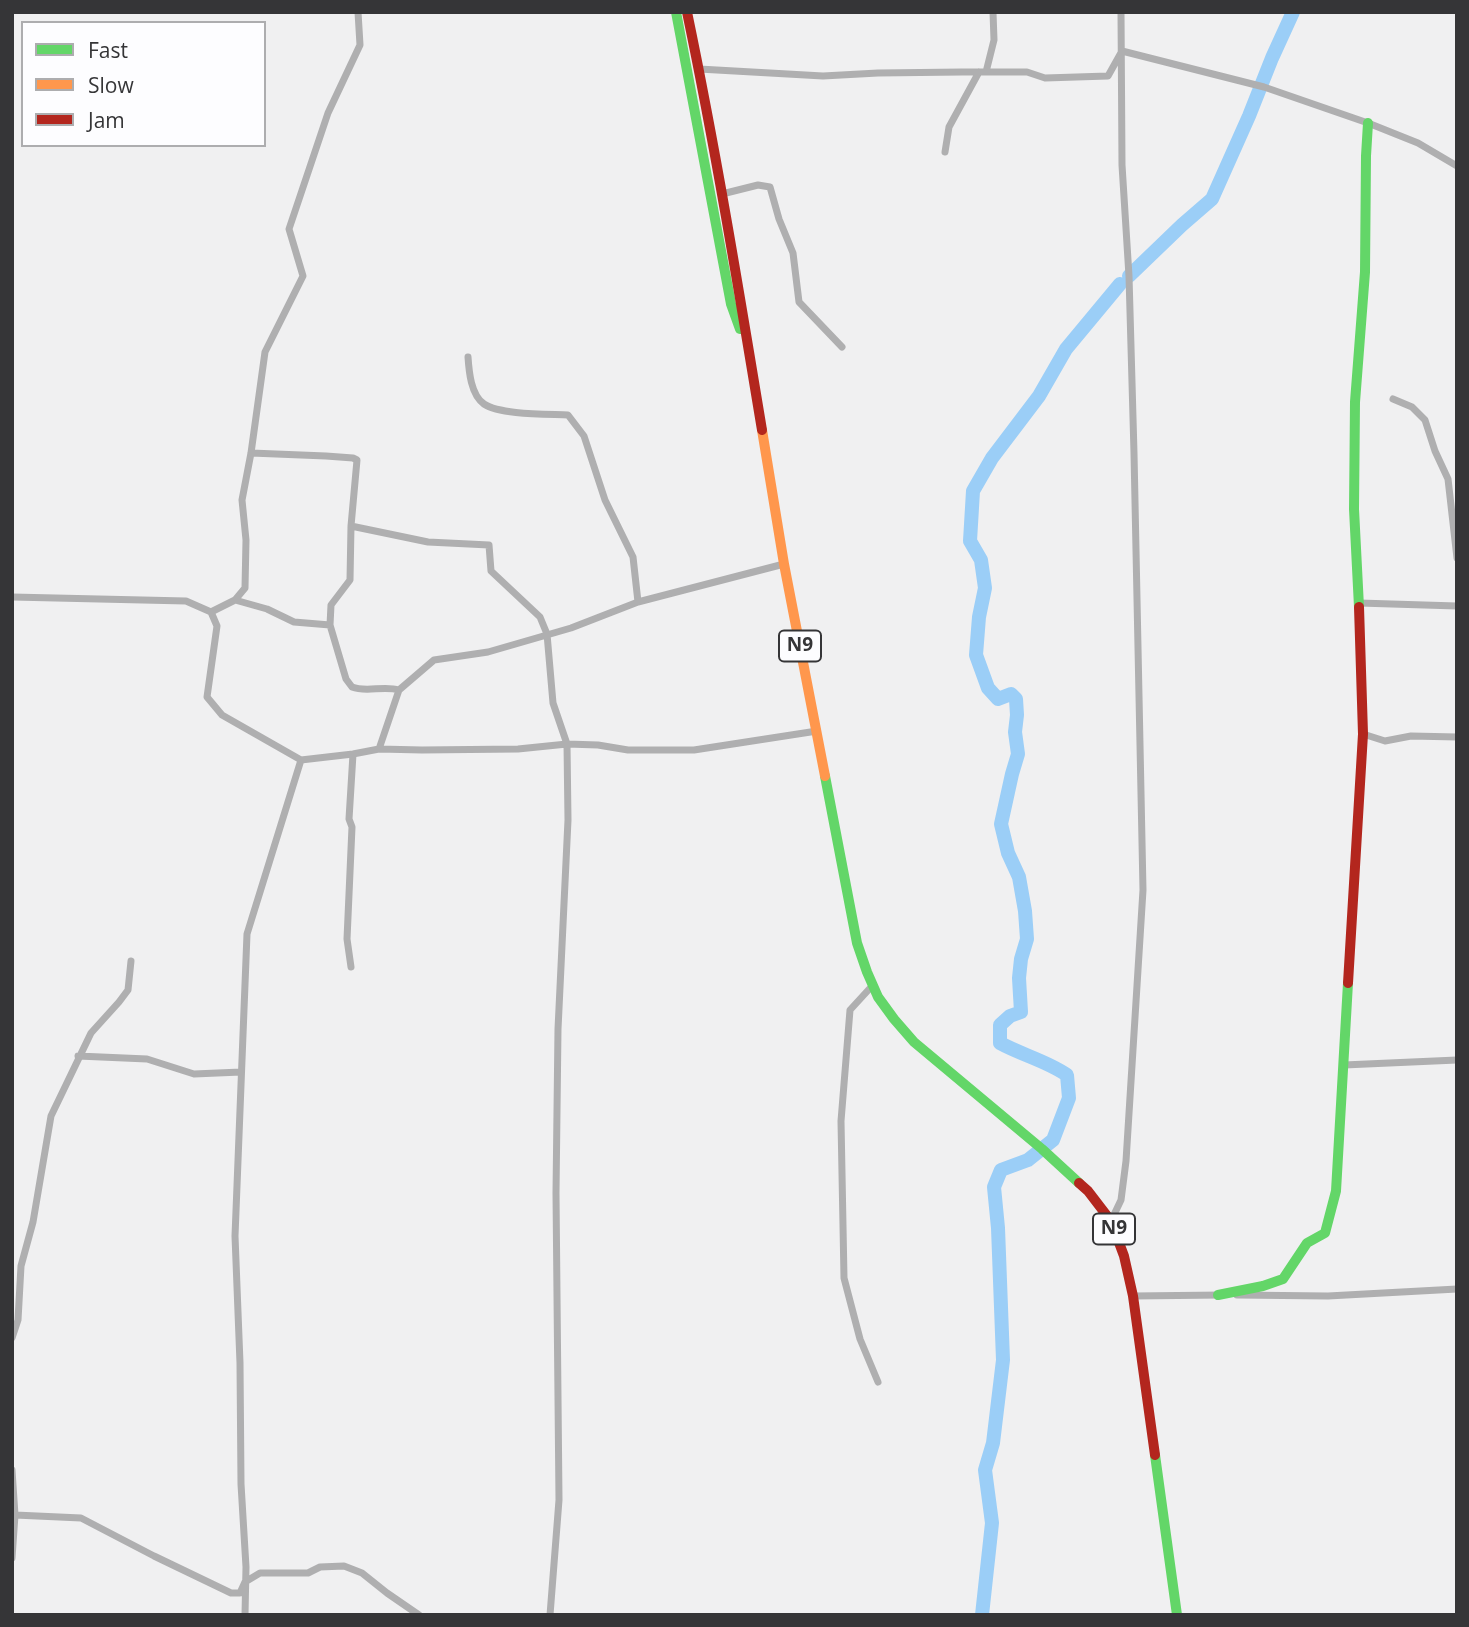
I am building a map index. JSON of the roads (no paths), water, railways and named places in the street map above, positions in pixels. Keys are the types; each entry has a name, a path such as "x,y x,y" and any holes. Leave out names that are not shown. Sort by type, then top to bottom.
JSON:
{"main road":[{"name":"N9","path":"676,12 732,304 748,349"},
{"name":"N9","path":"687,12 742,304 784,564 856,943 866,974 892,1019 914,1042 1064,1168 1088,1191 1111,1221 1124,1256 1133,1296 1177,1615"},
{"path":"1218,1294 1263,1286 1283,1279 1307,1243 1325,1233 1336,1191 1363,734 1354,509 1354,402 1365,272 1367,123"}],"street":[{"path":"211,612 235,600 245,588 246,540 242,500 265,352 303,276 289,229 328,113 360,45 358,12"},
{"path":"945,152 949,127 982,72 994,40 993,12"},
{"path":"1111,1221 1121,1200 1126,1161 1143,890 1135,453 1122,165 1121,12"},
{"path":"699,69 823,76 982,72 1027,72 1045,78 1108,76 1122,51"},
{"path":"1122,51 1264,87 1418,143 1457,166"},
{"path":"722,194 758,185 770,187 793,253 799,302 842,347"},
{"path":"468,357 475,392 484,404 500,411 568,415 584,436 605,500 633,557 638,603"},
{"path":"1393,398 1412,407 1424,420 1448,479 1457,558"},
{"path":"251,453 357,460 351,526 350,580 331,605 330,625 346,679 352,687 367,690 390,687 399,690"},
{"path":"351,526 428,542 489,545 491,571 540,617 547,634 553,703 567,744 568,820 558,1016 556,1193 559,1500 550,1615"},
{"path":"379,749 399,690 434,660 488,652 571,628 638,603 784,564"},
{"path":"12,597 186,601 211,612 217,626 207,696 222,715 301,760 379,749 518,749 567,744 628,750 694,750 817,731"},
{"path":"235,600 267,609 293,622 330,625"},
{"path":"1359,603 1457,606"},
{"path":"1363,734 1385,741 1411,736 1457,737"},
{"path":"351,967 348,939 352,827 349,819 353,754"},
{"path":"245,1615 246,1567 240,1484 240,1363 235,1236 247,934 301,760"},
{"path":"12,1338 18,1320 21,1266 33,1222 51,1116 90,1033 128,990 131,961"},
{"path":"872,986 850,1010 841,1121 844,1278 860,1339 878,1382"},
{"path":"78,1056 147,1059 194,1073 241,1072"},
{"path":"1344,1065 1457,1060"},
{"path":"1133,1296 1328,1296 1457,1289"},
{"path":"12,1470 15,1515 12,1558"},
{"path":"15,1515 81,1518 232,1593 240,1593 245,1582 260,1573 308,1573 320,1567 344,1566 362,1573 419,1615"}],"waterway":[{"path":"1129,276 1212,199 1293,12"},
{"path":"982,1615 992,1523 985,1470 993,1443 1003,1360 994,1187 1001,1170 1028,1160 1053,1140 1069,1098 1067,1075 1000,1043 1000,1025 1010,1016 1021,1012 1019,978 1027,939 1019,877 1008,853 1001,824 1018,754 1015,732 1017,715 1016,699 1011,694 998,699 988,688 976,655 985,588 981,560 970,541 973,491 992,458 1039,396 1066,349 1120,284"}]}
